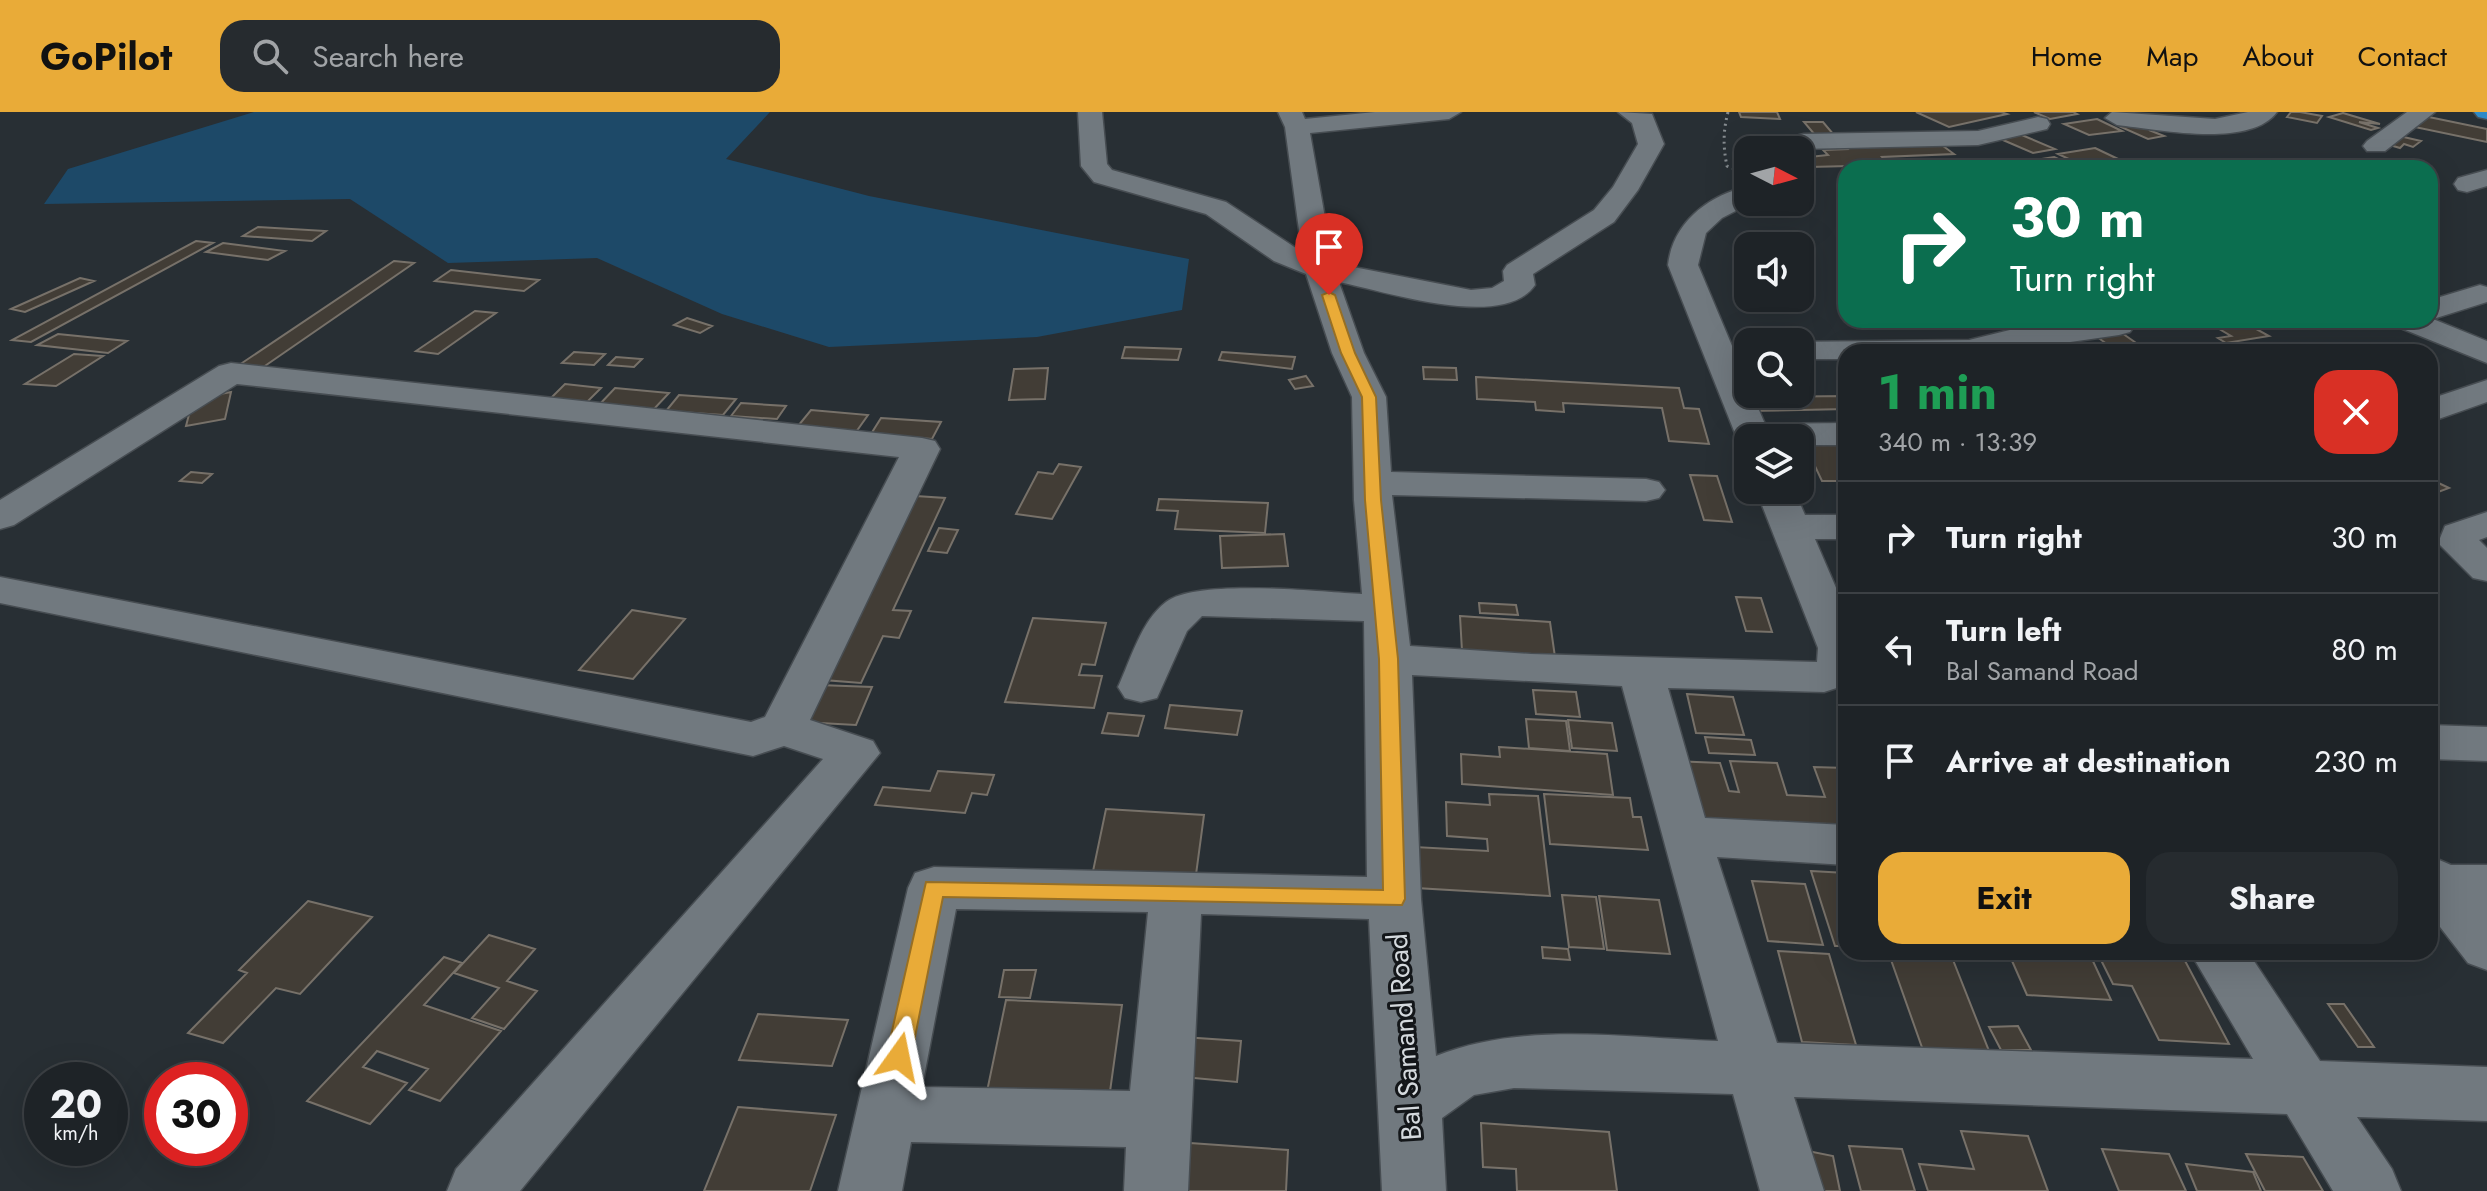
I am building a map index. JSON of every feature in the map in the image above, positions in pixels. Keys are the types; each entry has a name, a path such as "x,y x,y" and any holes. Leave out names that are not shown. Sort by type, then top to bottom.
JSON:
{"street":[{"path":"1090,112 1094,166 1103,176 1216,208 1284,255 1319,269 1471,299 1499,296 1520,285 1518,271 1604,216 1625,190 1651,144 1643,119 1630,112"},
{"path":"1294,120 1449,112"},
{"path":"2117,118 2230,126 2251,123 2265,112"},
{"path":"2376,146 2423,112"},
{"name":"Bal Samand Road","path":"1294,120 1319,269 1348,353 1369,397 1373,483 1389,659 1394,899 1411,1109 1414,1191"},
{"path":"1814,142 1965,138 2038,124"},
{"path":"1929,160 1973,152 1965,138"},
{"path":"1734,201 1705,216 1690,231 1683,248 1683,265 1734,358"},
{"path":"2438,307 2480,294"},
{"path":"1996,344 2046,328"},
{"path":"2428,328 2487,353"},
{"path":"1814,349 1838,349"},
{"path":"0,517 231,373 922,449 783,728"},
{"path":"2438,408 2487,390"},
{"path":"1814,435 1838,434"},
{"path":"1373,483 1646,490"},
{"path":"1782,508 1838,525"},
{"path":"1782,508 1838,643"},
{"path":"2487,524 2459,534 2458,543 2487,569"},
{"path":"0,590 753,739 783,728 856,753 479,1191"},
{"path":"1141,687 1167,630 1177,615 1190,606 1214,602 1384,608"},
{"path":"1389,659 1641,673 1824,677 1838,672"},
{"path":"1641,673 1685,836 1758,1069 1792,1191"},
{"path":"2438,742 2487,744"},
{"path":"1685,836 1838,845"},
{"path":"2451,882 2487,947"},
{"path":"870,1191 934,888 1394,899"},
{"path":"1156,1191 1158,1120 1176,892"},
{"path":"2223,960 2369,1191"},
{"path":"1411,1109 1423,1095 1448,1077 1488,1063 1531,1061 2487,1094"},
{"path":"887,1114 1158,1120"}],"path":[{"path":"1728,112 1722,129 1727,166 1734,169"}],"shaded area":[{"path":"254,112 770,112 726,159 869,196 1189,259 1182,310 1037,337 829,347 722,314 597,258 448,263 350,199 44,204 68,169"}],"building":[{"path":"1739,112 1777,112 1780,119 1741,117"},
{"path":"1916,112 2001,112 2007,114 1949,127"},
{"path":"2034,112 2073,112 2077,114 2050,119"},
{"path":"2291,112 2322,116 2317,123 2287,117"},
{"path":"2343,113 2380,124 2359,122 2378,128 2371,130 2329,117"},
{"path":"2424,116 2487,129 2487,142 2410,126"},
{"path":"2097,119 2122,131 2089,135 2064,124"},
{"path":"1804,122 1823,122 1834,135 1815,135"},
{"path":"2147,123 2160,129 2149,130 2164,136 2148,139 2121,127"},
{"path":"2017,133 2055,149 2033,153 1996,137"},
{"path":"2395,135 2421,141 2413,147 2404,144 2400,148 2383,143"},
{"path":"1939,143 1954,154 1882,157 1885,160 1838,160 1838,166 1814,167 1814,156 1828,155 1823,150 1847,149 1842,145"},
{"path":"2095,148 2120,160 2071,160 2058,154"},
{"path":"258,227 326,231 312,241 243,236"},
{"path":"196,241 213,243 31,342 12,340"},
{"path":"223,243 285,251 268,260 206,252"},
{"path":"394,261 414,263 259,370 236,367"},
{"path":"451,270 539,280 524,291 435,281"},
{"path":"80,278 94,281 25,312 11,309"},
{"path":"475,311 496,313 438,354 416,351"},
{"path":"687,318 712,326 700,333 674,325"},
{"path":"2218,328 2254,328 2269,336 2226,343 2218,338 2231,336"},
{"path":"2119,331 2138,344 2107,344 2093,334"},
{"path":"58,334 127,341 108,353 37,345"},
{"path":"1125,347 1181,349 1178,360 1122,358"},
{"path":"574,352 605,354 594,365 562,363"},
{"path":"1222,352 1295,357 1292,369 1219,360"},
{"path":"74,354 103,356 56,386 25,384"},
{"path":"616,357 642,359 634,367 608,365"},
{"path":"1423,367 1456,368 1457,380 1424,379"},
{"path":"1048,368 1045,399 1009,400 1014,369"},
{"path":"1306,376 1313,386 1295,389 1289,380"},
{"path":"1476,377 1679,388 1684,408 1699,409 1709,444 1669,441 1662,408 1563,403 1564,412 1536,410 1535,402 1477,399"},
{"path":"565,384 601,388 586,403 549,400"},
{"path":"615,388 669,393 654,409 599,405"},
{"path":"231,392 225,419 186,426 193,399"},
{"path":"679,395 736,399 723,415 666,411"},
{"path":"1814,396 1838,396 1838,409 1750,411 1748,408 1814,408"},
{"path":"741,403 786,406 777,419 731,416"},
{"path":"811,410 868,415 856,432 798,426"},
{"path":"881,418 941,422 932,439 871,434"},
{"path":"1814,443 1838,444 1838,481 1822,481 1814,464"},
{"path":"1059,464 1081,467 1052,519 1016,514 1038,472 1053,474"},
{"path":"191,472 212,474 202,483 180,481"},
{"path":"1690,475 1717,476 1732,522 1704,520"},
{"path":"2438,483 2449,488 2438,492"},
{"path":"916,496 945,498 893,610 911,611 899,638 883,636 861,683 824,680"},
{"path":"1159,499 1268,503 1265,533 1175,529 1178,511 1157,510"},
{"path":"939,528 958,530 947,553 928,551"},
{"path":"1284,534 1288,566 1222,568 1220,536"},
{"path":"1736,597 1761,598 1772,632 1746,631"},
{"path":"1479,603 1516,605 1518,615 1480,613"},
{"path":"632,610 685,619 633,679 579,670"},
{"path":"1460,616 1550,622 1555,657 1462,651"},
{"path":"1033,618 1106,623 1095,665 1082,664 1079,675 1102,676 1094,708 1005,702"},
{"path":"819,685 872,687 856,725 802,722"},
{"path":"1533,690 1576,692 1580,717 1536,714"},
{"path":"1687,694 1733,697 1744,735 1696,733"},
{"path":"1170,705 1242,711 1237,735 1165,728"},
{"path":"1108,713 1144,716 1138,736 1102,733"},
{"path":"1526,719 1566,721 1570,751 1529,748"},
{"path":"1568,720 1612,723 1617,751 1572,748"},
{"path":"1705,737 1751,740 1755,755 1709,753"},
{"path":"1499,747 1607,754 1613,795 1462,784 1461,754 1500,757"},
{"path":"1673,761 1720,763 1729,791 1739,792 1730,761 1777,763 1787,795 1825,797 1814,767 1838,768 1838,835 1690,828"},
{"path":"938,771 994,775 987,795 972,793 965,813 875,805 883,787 930,791"},
{"path":"1489,794 1538,796 1550,896 1416,888 1415,847 1488,851 1487,839 1447,836 1446,802 1490,805"},
{"path":"1544,794 1630,798 1633,817 1641,817 1648,850 1550,844"},
{"path":"1106,809 1204,815 1195,882 1092,876"},
{"path":"1811,871 1838,873 1838,946 1835,946"},
{"path":"1752,881 1805,884 1823,945 1768,941"},
{"path":"1562,895 1596,897 1604,949 1569,947"},
{"path":"1599,896 1659,900 1670,954 1607,950"},
{"path":"308,901 372,917 300,994 276,988 223,1043 188,1033 247,973 239,970"},
{"path":"489,935 535,949 507,981 537,991 504,1029 472,1018 499,988 454,973"},
{"path":"1542,947 1568,949 1570,960 1543,958"},
{"path":"1778,951 1829,954 1856,1045 1802,1042"},
{"path":"444,957 462,963 424,1005 501,1031 440,1101 409,1090 428,1069 377,1051 363,1067 407,1083 370,1124 307,1101"},
{"path":"1891,960 1953,960 1991,1056 1924,1053"},
{"path":"2012,960 2092,960 2111,1000 2027,995"},
{"path":"2101,960 2185,960 2229,1044 2159,1040 2132,986 2113,984"},
{"path":"1004,970 1036,970 1030,998 999,997"},
{"path":"1006,1000 1122,1005 1108,1106 985,1101"},
{"path":"2328,1004 2344,1004 2374,1047 2358,1047"},
{"path":"758,1014 848,1020 832,1066 739,1060"},
{"path":"2018,1026 2031,1050 2001,1050 1989,1027"},
{"path":"1168,1036 1241,1041 1237,1082 1162,1075"},
{"path":"738,1107 836,1115 810,1191 704,1191"},
{"path":"1481,1123 1609,1132 1617,1191 1517,1191 1516,1169 1483,1167"},
{"path":"1961,1131 2028,1136 2048,1191 1928,1191 1919,1164 1974,1169"},
{"path":"1190,1143 1288,1150 1286,1191 1185,1191"},
{"path":"1849,1146 1902,1149 1915,1191 1861,1191"},
{"path":"1793,1148 1833,1156 1840,1191 1808,1191"},
{"path":"2102,1149 2169,1154 2186,1191 2119,1191"},
{"path":"2246,1154 2303,1157 2323,1191 2265,1191"},
{"path":"2186,1164 2253,1172 2261,1191 2197,1191"}],"route":[{"path":"899,1057 934,888 1394,899 1389,659 1373,500 1369,397 1348,353 1329,295"}]}
